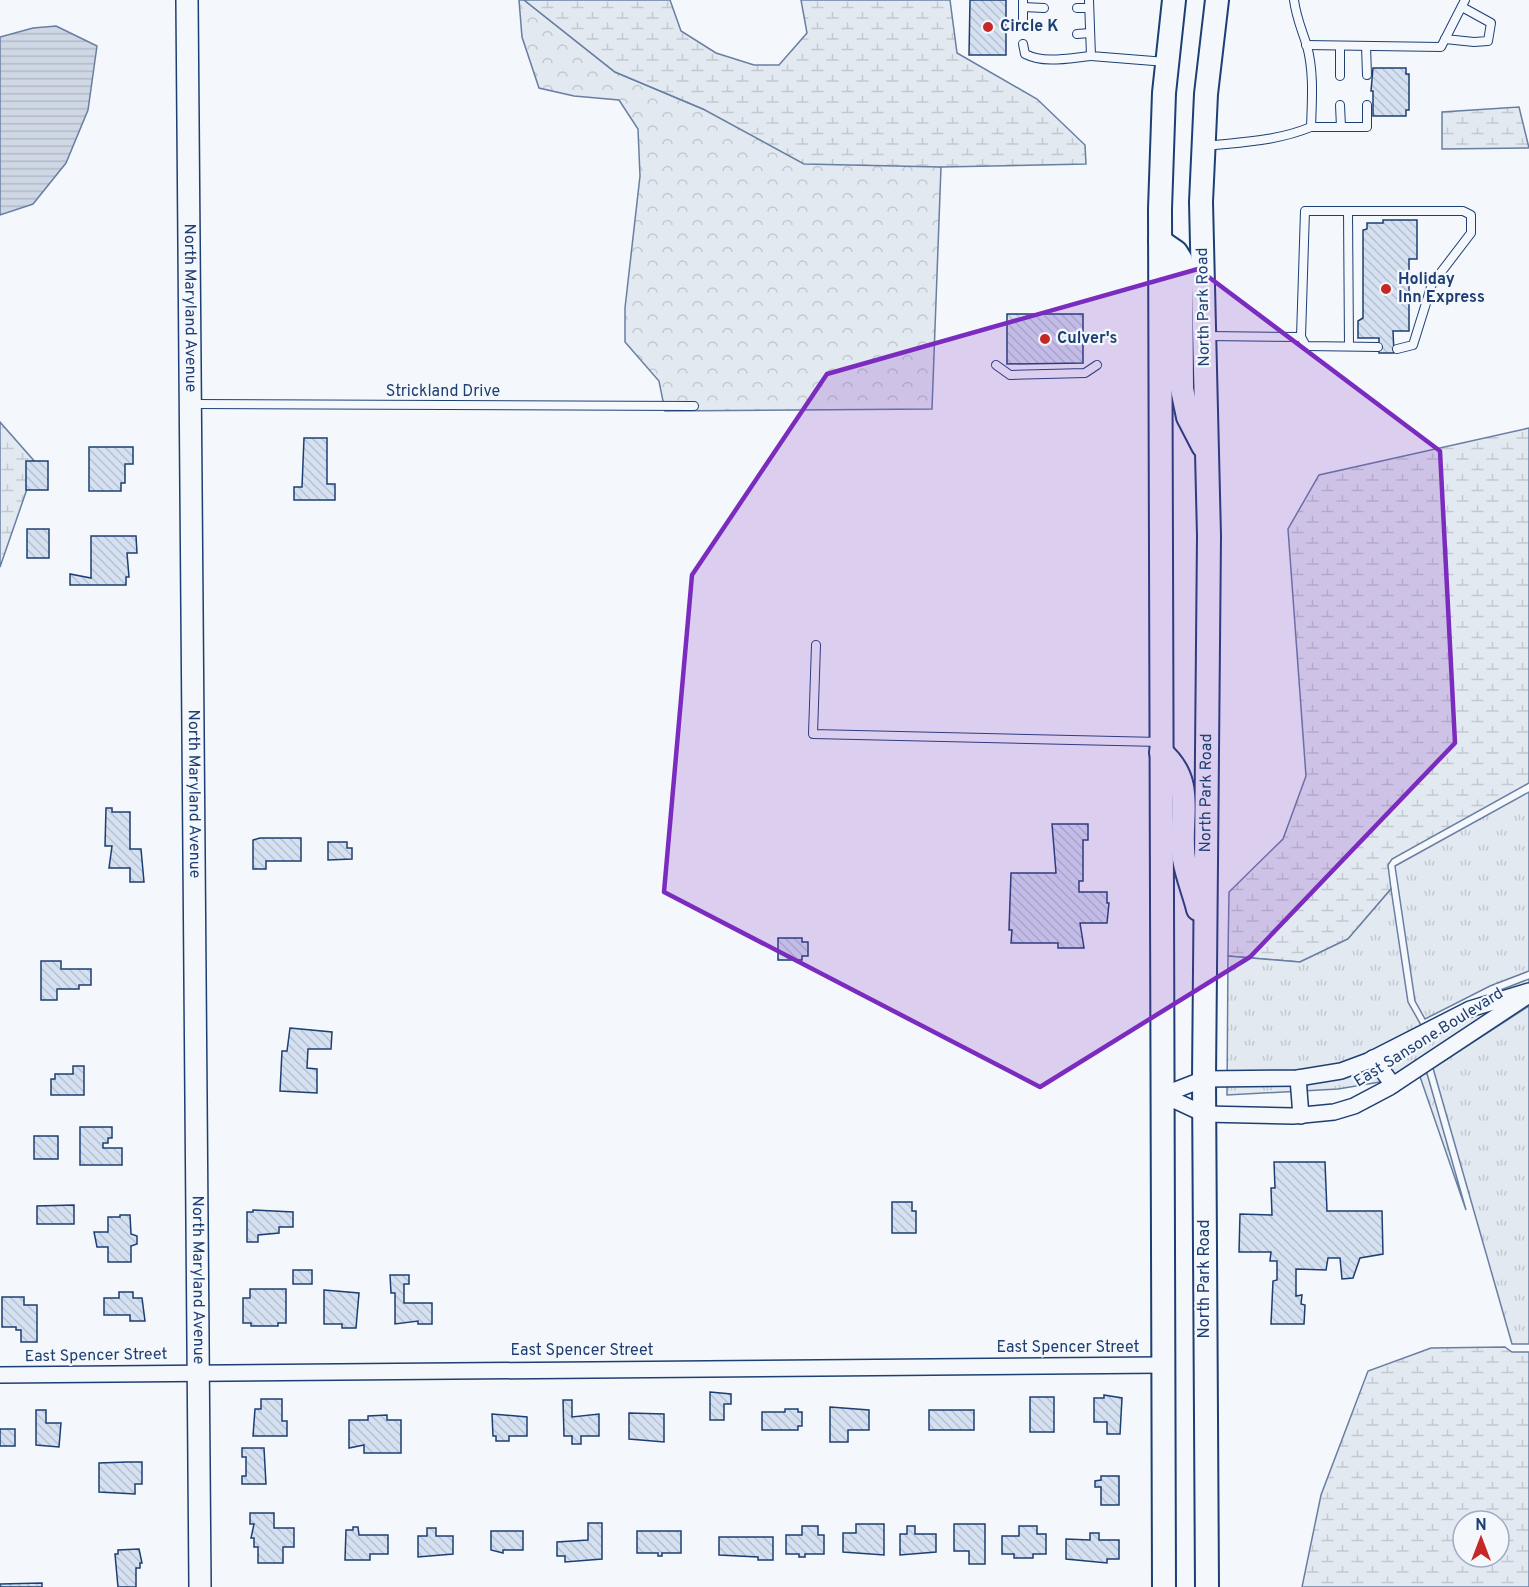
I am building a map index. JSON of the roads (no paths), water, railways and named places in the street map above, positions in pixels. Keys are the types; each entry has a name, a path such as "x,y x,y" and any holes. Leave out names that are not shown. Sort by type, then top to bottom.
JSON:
{"main road":[{"path":"1164,1587 1160,151 1174,0"},
{"name":"North Park Road","path":"1207,1587 1204,1079 1209,547 1205,450 1203,147 1217,0"},
{"path":"1160,241 1182,260 1182,389 1188,417 1205,450"},
{"path":"1161,747 1173,763 1183,788 1184,858 1205,934"}],"street":[{"name":"North Maryland Avenue","path":"187,0 200,1587"},
{"name":"East Sansone Boulevard","path":"1163,1095 1204,1079 1298,1078 1341,1071 1373,1058 1470,1009 1529,993"},
{"name":"East Sansone Boulevard","path":"1163,1095 1204,1114 1300,1116 1334,1112 1354,1106 1393,1085 1529,993"},
{"path":"1373,1058 1393,1085"},
{"path":"1298,1078 1300,1116"},
{"name":"East Spencer Street","path":"0,1375 1163,1365"}],"lane":[{"path":"1294,0 1296,20 1306,45 1312,85 1311,127"},
{"path":"1023,20 1023,4 1044,8"},
{"path":"1077,8 1089,4 1091,56"},
{"path":"1306,45 1441,48 1445,39 1463,4 1491,23 1488,41 1445,39"},
{"path":"1077,34 1090,33"},
{"path":"1023,44 1025,54 1035,59 1091,56 1167,62"},
{"path":"1340,46 1340,76"},
{"path":"1366,46 1367,75"},
{"path":"1340,105 1341,127"},
{"path":"1203,147 1268,140 1311,127 1367,127 1367,105"},
{"path":"1378,347 1306,346 1301,337 1305,211 1463,211 1471,215 1471,232 1432,284 1413,345 1397,349"},
{"path":"1348,211 1349,346"},
{"path":"1204,336 1301,337"},
{"path":"996,365 1010,375 1085,373 1097,365"},
{"name":"Strickland Drive","path":"191,404 694,406"},
{"path":"816,645 813,734 1139,743 1161,747"}],"place":[{"name":"Circle K","path":"988,27"},
{"name":"Holiday Inn Express","path":"1386,289"},
{"name":"Culver's","path":"1045,339"}]}
